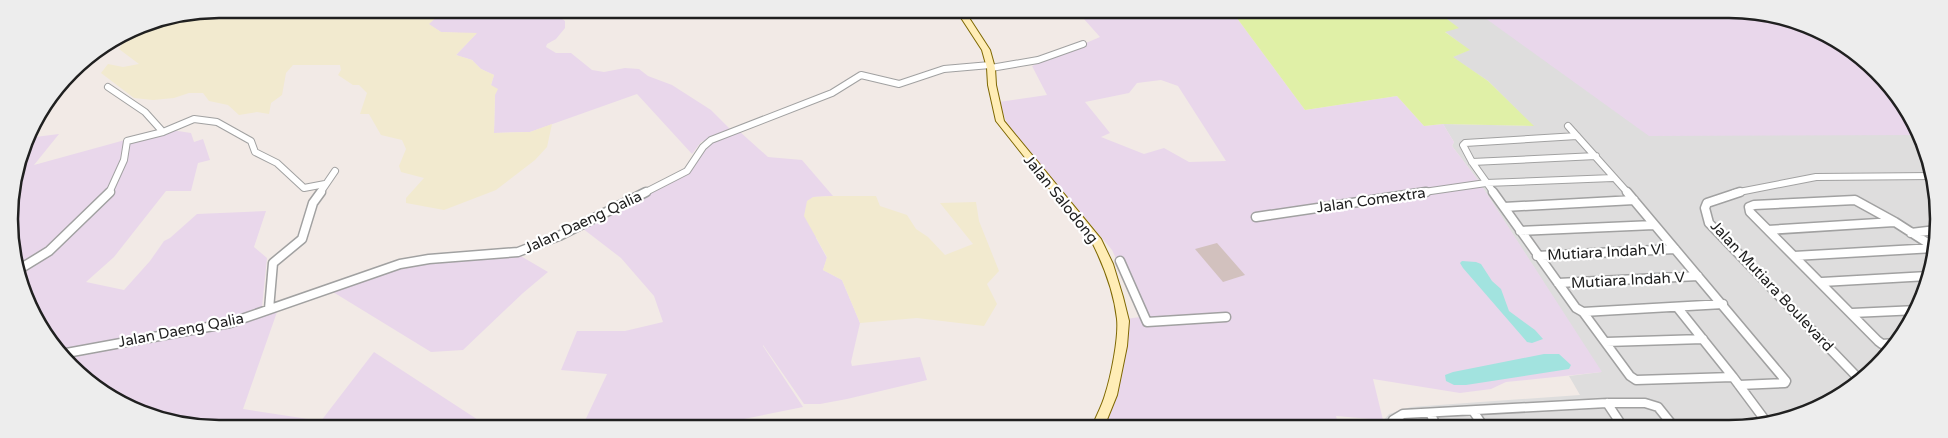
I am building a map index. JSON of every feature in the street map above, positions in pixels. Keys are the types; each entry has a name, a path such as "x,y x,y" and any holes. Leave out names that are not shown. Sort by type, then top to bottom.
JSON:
{"street":[{"name":"Jalan Salodong","path":"965,18 986,50 991,66 992,85 1000,121 1097,241 1108,264 1118,296 1123,321 1111,395 1101,420"},
{"name":"Jalan Daeng Qalia","path":"68,352 230,323 400,264 429,259 518,252 538,246 687,170 703,147 711,140 824,96 861,75 899,84 944,69 1028,64 1052,58 1083,44"},
{"path":"108,87 144,111 163,132"},
{"path":"23,267 49,252 111,191 124,160 127,141 163,132 191,119 217,122 250,141 255,152 277,163 304,188 325,184"},
{"path":"1568,126 1676,249 1786,381 1785,383 1739,385"},
{"path":"1577,136 1469,141 1463,145 1486,183 1577,310 1583,312 1723,304"},
{"path":"1472,162 1596,156"},
{"path":"268,309 273,263 302,239 313,203 335,171"},
{"name":"Jalan Mutiara Boulevard","path":"1856,376 1709,223 1705,208 1707,203 1720,197 1795,180 1825,177 1926,176"},
{"name":"Jalan Comextra","path":"1256,218 1486,183 1613,178"},
{"path":"1504,208 1634,200"},
{"path":"1888,343 1878,342 1822,282 1748,209 1751,205 1855,200 1895,222 1929,244"},
{"path":"1768,230 1895,222"},
{"path":"1520,231 1654,225"},
{"path":"1911,233 1930,231"},
{"path":"1794,256 1928,248"},
{"name":"Mutiara Indah Vl","path":"1538,256 1676,249"},
{"path":"1120,261 1147,322 1226,317"},
{"name":"Mutiara Indah V","path":"1558,283 1698,276"},
{"path":"1822,282 1922,276"},
{"path":"1677,307 1763,418"},
{"path":"1852,313 1909,310"},
{"path":"1583,312 1630,376 1636,380 1732,377"},
{"path":"1606,342 1703,339"},
{"path":"1607,403 1618,420"},
{"path":"1393,420 1400,415 1607,403 1653,404 1668,420"},
{"path":"1473,411 1479,420"},
{"path":"1430,414 1433,420"}],"shaded area":[{"path":"206,18 436,18 429,24 441,32 477,33 456,55 472,60 481,69 494,75 491,85 498,89 495,95 494,133 530,132 552,124 547,147 535,160 496,190 444,210 406,203 406,198 424,178 401,172 399,166 406,149 402,140 381,135 369,114 360,114 367,93 359,85 353,85 338,75 341,70 340,65 293,65 286,73 282,95 271,103 269,114 257,112 239,115 228,105 209,101 203,93 189,93 174,98 153,100 134,98 101,73 108,64 123,67 139,64 119,49 124,41 167,24"},
{"path":"435,18 561,18 565,21 565,28 546,47 556,53 571,53 592,70 604,72 625,68 639,69 648,76 672,85 711,110 732,131 701,142 692,154 637,94 530,132 494,133 495,95 491,85 494,75 481,69 472,60 456,55 476,34 441,32 428,24"},
{"path":"1083,18 1237,18 1305,110 1397,96 1424,126 1443,124 1454,142 1452,146 1478,180 1602,372 1506,382 1491,389 1460,393 1373,379 1383,420 1336,416 1337,420 1107,420 1120,381 1126,319 1140,317 1112,250 1008,126 999,102 1047,95 1032,66 1100,37","holes":["1161,80 1178,86 1226,161 1189,162 1164,148 1144,154 1101,137 1110,133 1085,102 1129,93 1137,83"]},
{"path":"1445,18 1742,18 1768,21 1794,28 1818,38 1841,51 1880,86 1897,107 1910,130 1920,154 1927,180 1930,232 1927,258 1920,284 1910,308 1897,331 1862,370 1841,387 1818,400 1794,410 1768,417 1742,420 1384,420 1389,414 1411,407 1580,395 1569,376 1601,372 1478,180 1452,146 1454,142 1443,124 1533,126 1488,81 1452,57 1469,50 1444,31 1458,28"},
{"path":"1485,18 1742,18 1781,24 1818,38 1852,59 1889,96 1904,118 1912,135 1649,136"},
{"path":"165,129 191,133 194,142 203,139 210,160 198,163 191,191 166,191 114,257 86,282 124,290 150,261 164,241 197,214 266,211 254,247 267,258 262,307 277,312 243,409 314,420 206,420 180,417 154,410 118,394 86,370 59,342 44,320 28,284 19,245 19,193 28,154 35,137 59,134 34,165"},
{"path":"739,131 768,157 802,160 833,196 813,197 816,238 827,258 823,270 842,280 860,323 851,362 852,366 920,357 927,380 847,399 820,404 804,404 763,345 803,407 739,420 585,420 607,374 561,370 577,331 625,331 663,322 654,296 621,258 582,228 687,175 710,144"},
{"path":"876,196 880,206 907,215 916,229 928,237 945,255 973,244 940,203 976,202 979,221 999,271 987,284 997,304 984,326 917,318 860,323 842,280 823,270 827,257 804,216 807,201 813,197"},
{"path":"519,255 548,272 463,350 431,352 333,292 409,265"},
{"path":"374,352 478,420 322,420"}],"green space":[{"path":"1237,18 1446,18 1459,28 1445,32 1470,50 1453,57 1488,81 1534,126 1443,124 1424,126 1397,96 1305,110"}],"water":[{"path":"1462,261 1481,264 1492,281 1501,289 1509,311 1535,330 1543,339 1532,343 1527,342 1463,268 1460,263"},
{"path":"1544,354 1559,354 1571,365 1569,369 1466,385 1454,385 1446,381 1445,375 1453,372"}],"building":[{"path":"1217,243 1245,275 1223,282 1195,249"}]}
